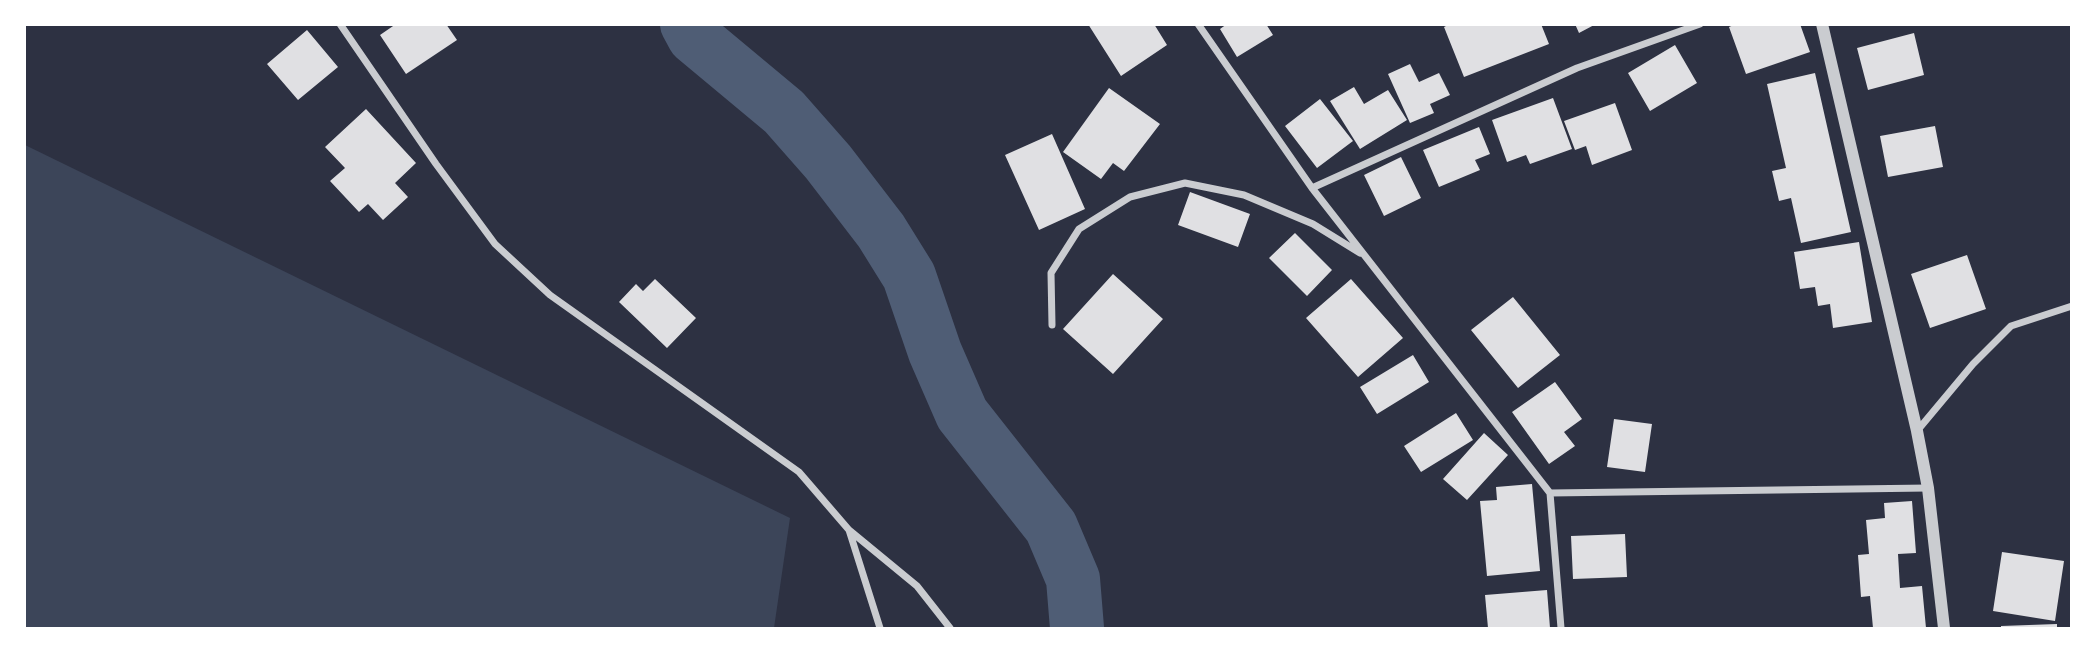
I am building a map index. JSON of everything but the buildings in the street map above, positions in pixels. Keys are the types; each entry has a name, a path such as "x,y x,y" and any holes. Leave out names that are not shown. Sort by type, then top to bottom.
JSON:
{"street":[{"path":"340,24 436,164 495,244 550,295 799,472 849,530 917,586 950,628"},
{"path":"1198,24 1312,188 1550,493 1561,628"},
{"path":"1312,188 1577,68 1700,24"},
{"path":"1822,24 1917,431 1928,488 1944,628"},
{"path":"1052,325 1051,273 1079,229 1130,197 1185,183 1244,195 1313,224 1367,257"},
{"path":"1917,431 1973,364 2011,326 2071,306"},
{"path":"1550,493 1928,488"},
{"path":"849,530 880,628"}],"shaded area":[{"path":"25,145 790,518 774,628 25,628"}],"waterway":[{"path":"687,24 694,37 784,112 828,162 881,231 909,276 935,352 962,414 1051,527 1073,579 1077,628"}]}
